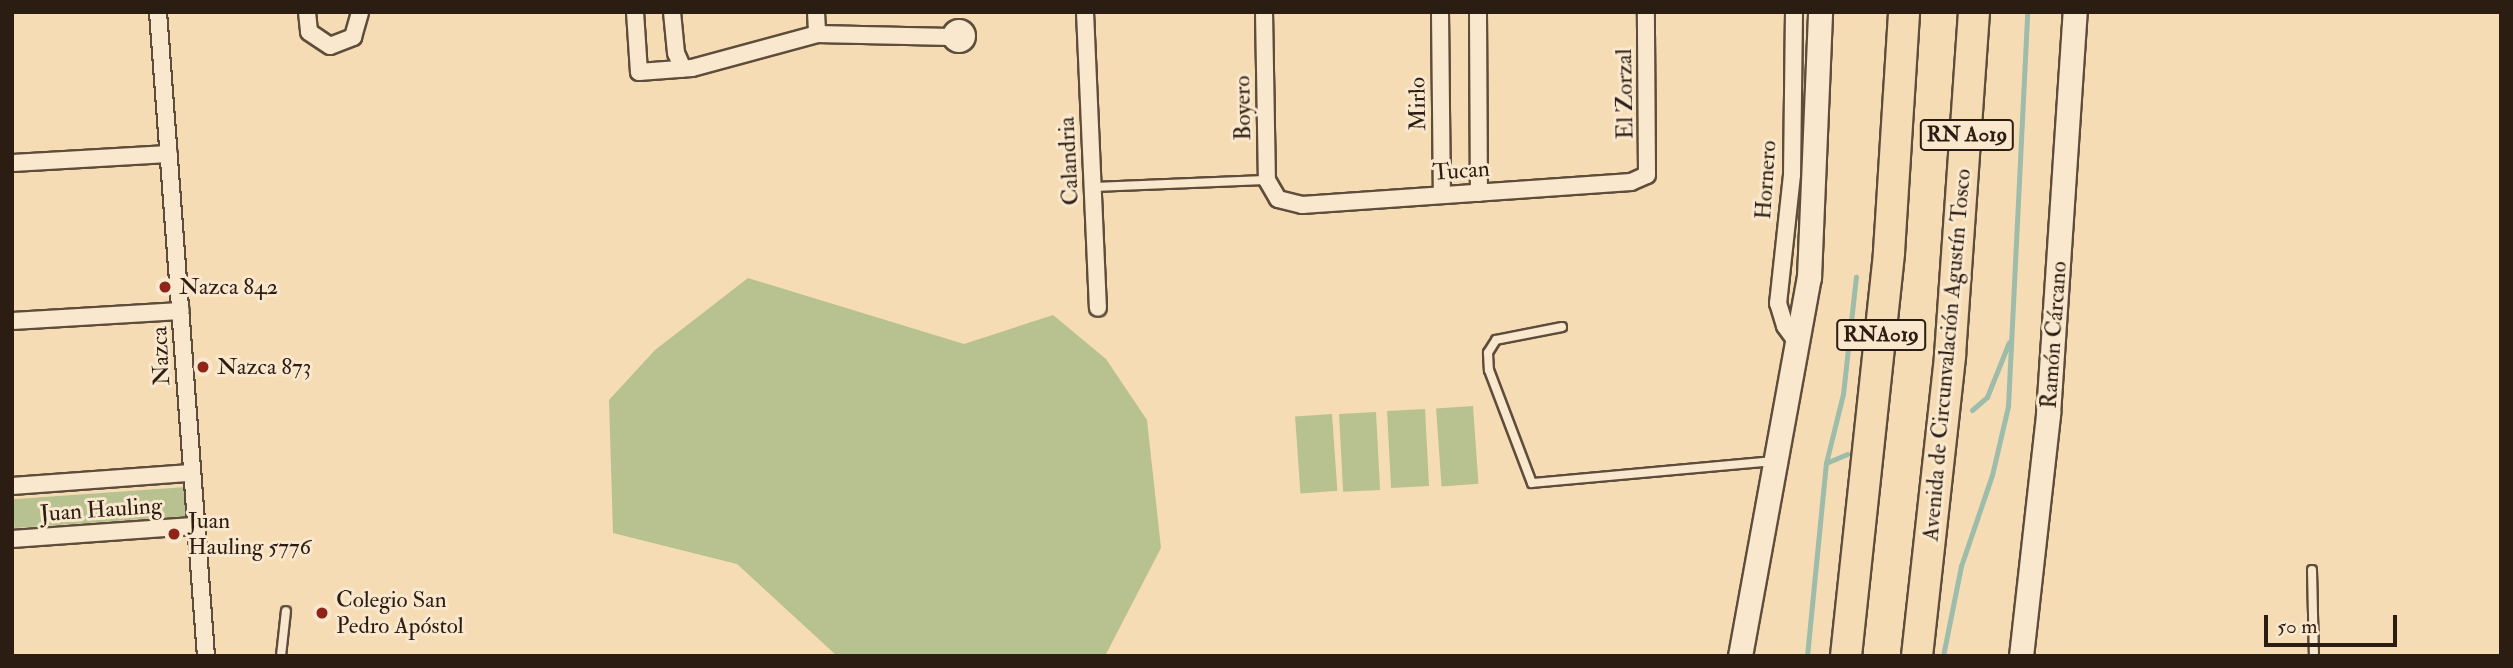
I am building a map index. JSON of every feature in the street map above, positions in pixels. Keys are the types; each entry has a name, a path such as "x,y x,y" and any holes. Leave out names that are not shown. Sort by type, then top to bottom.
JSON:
{"highway":[{"name":"RNA019","path":"1846,656 1888,266 1904,12"},
{"name":"Avenida de Circunvalación Agustín Tosco","path":"1917,656 1958,257 1974,12"}],"main road":[{"path":"1740,656 1810,277 1821,50 1820,12"},
{"path":"1821,50 1828,12"},
{"name":"Ramón Cárcano","path":"2021,656 2048,414 2075,12"}],"street":[{"name":"Nazca","path":"158,12 181,311 193,526 206,656"},
{"path":"307,12 309,32 330,46 353,37 361,12"},
{"path":"635,12 639,72 683,69 817,34 951,37"},
{"path":"672,12 676,53 683,69"},
{"path":"816,12 817,34"},
{"name":"Calandria","path":"1085,12 1098,308"},
{"name":"Boyero","path":"1264,12 1266,180"},
{"name":"Mirlo","path":"1440,12 1442,195"},
{"path":"1478,12 1479,193"},
{"name":"El Zorzal","path":"1646,12 1647,175"},
{"name":"Hornero","path":"1794,12 1792,175 1778,303 1785,326 1798,344"},
{"path":"12,163 169,154"},
{"name":"Tucan","path":"1266,180 1279,199 1302,205 1631,182 1647,175"},
{"path":"12,321 181,311"},
{"name":"Juan Hauling","path":"12,486 191,473"},
{"name":"Juan Hauling","path":"12,539 193,526"}],"lane":[{"path":"1093,187 1266,180"},
{"path":"1562,327 1507,336 1496,340 1488,353 1489,370 1532,483 1776,461"},
{"path":"2312,570 2314,656"},
{"path":"281,656 286,611"}],"green space":[{"path":"748,278 964,344 1053,315 1106,359 1147,420 1161,548 1105,656 837,656 737,564 613,533 609,400 655,350"},
{"path":"1473,406 1478,484 1442,486 1436,409"},
{"path":"1425,409 1429,486 1391,488 1387,411"},
{"path":"1376,412 1380,490 1343,492 1339,414"},
{"path":"1332,414 1337,491 1300,493 1295,417"},
{"path":"186,487 188,516 14,528 12,499"}],"waterway":[{"path":"1943,656 1961,566 1992,475 2008,406 2027,12"},
{"path":"1807,656 1826,463 1843,394 1856,277"},
{"path":"1972,410 1987,397 2009,342"},
{"path":"1826,463 1847,454"}],"place":[{"name":"Nazca 842","path":"165,287"},
{"name":"Nazca 873","path":"203,367"},
{"name":"Juan Hauling 5776","path":"174,534"},
{"name":"Colegio San Pedro Apóstol","path":"322,613"}]}
